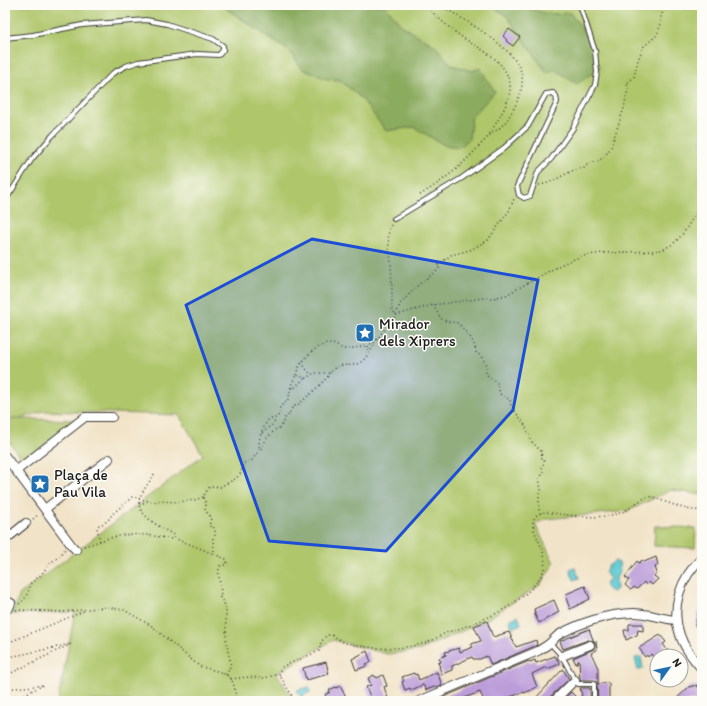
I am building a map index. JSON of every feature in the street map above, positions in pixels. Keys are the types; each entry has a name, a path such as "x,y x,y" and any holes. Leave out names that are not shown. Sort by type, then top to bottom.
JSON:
{"street":[{"path":"14,473 85,417 112,417"},
{"path":"5,456 14,473 74,548"},
{"path":"43,511 109,459"},
{"path":"5,540 26,523"},
{"path":"702,558 693,567 683,583 677,603 676,620 680,635 702,669"},
{"path":"419,701 511,663 550,643 558,634 587,622 612,615 640,614 676,620"},
{"path":"562,656 590,646"},
{"path":"554,701 575,680"}],"lane":[{"path":"394,219 462,178 504,148 528,126 546,94 553,93 556,96 557,102 516,186 519,196 524,198 530,196 538,172 551,159 573,128 595,84 597,72 595,51 580,5"},
{"path":"5,38 33,35 82,25 146,20 160,22 213,39 223,46 224,50 218,55 196,54 138,62 126,66 113,74 52,136 32,160 5,200"},
{"path":"550,643 562,656 578,684 594,684 594,701"}],"path":[{"path":"425,5 448,27 498,61 506,72 510,85 507,102 489,136"},
{"path":"416,198 441,182 506,121 523,85 520,69 508,52 485,33 440,5"},
{"path":"533,185 543,185 578,168 584,168 589,163 598,161 607,153 616,136 624,108 628,89 626,83 634,77 643,47 656,36 661,24 661,15 668,5"},
{"path":"368,352 396,315 400,304 419,284 437,271 439,268 438,266 442,261 451,255 479,246 488,240 509,212 515,199 519,196"},
{"path":"396,315 433,305 483,298 494,298 506,295 562,264 582,256 602,253 654,251 664,249 673,244 682,235 702,204"},
{"path":"394,219 389,228 389,241 392,310 396,315"},
{"path":"433,305 442,320 458,324 472,338 476,352 486,364 486,374 497,383 500,394 510,400 511,406 525,426 530,440 542,452 542,457 545,462 542,466 543,474 539,478 539,511 541,513"},
{"path":"261,434 272,425 279,414 280,407 287,401 293,378 296,375 299,365 304,362 306,356 324,344 333,344 341,349 352,349 361,346 368,346 374,343"},
{"path":"214,554 213,538 215,530 213,527 209,526 211,518 205,510 206,504 204,497 207,489 216,485 221,487 233,481 241,473 244,463 252,460 262,448 267,438 283,424 284,418 287,417 292,408 300,403 320,385 333,369 343,364 358,364 366,358 368,346"},
{"path":"301,363 306,367 309,373 312,374"},
{"path":"296,375 306,378 312,374 330,373"},
{"path":"291,388 294,388 302,378"},
{"path":"260,449 259,446 264,425 268,420 275,419"},
{"path":"260,442 265,442"},
{"path":"155,472 139,500 140,510 146,516 174,535 174,538"},
{"path":"5,481 14,473"},
{"path":"100,541 97,528 99,525 107,522 115,511 119,510 132,497 139,500 145,499 146,502"},
{"path":"139,504 159,501 178,502 195,500 204,497"},
{"path":"295,701 279,674 281,668 319,651 321,642 327,635 336,636 345,643 376,648 404,646 432,640 444,633 476,623 509,607 531,589 543,572 545,563 544,554 533,526 535,517 541,513 603,516 620,513 645,498 651,497 684,508 702,510"},
{"path":"26,523 43,511"},
{"path":"10,604 24,601 29,592 30,584 41,575 47,566 58,558 65,548 74,548 111,538 140,534 172,539 174,538 226,559 227,562 225,565 220,566 219,575 222,593 220,597 226,611 226,639 228,653 231,656 231,664 226,675"},
{"path":"10,604 18,610 54,613 107,607 124,610 152,626 199,666 226,675 231,679 237,701"},
{"path":"5,644 88,609"},
{"path":"5,658 71,644 5,676"},
{"path":"231,679 248,676 258,679 279,674"},
{"path":"5,689 44,685 8,701"},
{"path":"526,701 531,696"}],"highlighted area":[{"path":"312,239 538,280 513,410 386,551 269,541 186,305"}],"green space":[{"path":"5,5 702,5 702,495 671,490 628,511 546,519 535,524 554,563 540,585 484,621 420,650 388,654 333,640 277,673 293,701 58,701 75,612 12,614 20,594 203,455 179,415 44,411 19,419 5,416"},
{"path":"221,5 385,5 401,25 435,46 452,65 472,71 480,68 495,92 472,116 469,139 460,147 444,145 414,127 386,131 362,99 340,80 327,79 302,69 290,52"},
{"path":"490,5 511,5 550,14 570,13 588,36 600,68 577,84 554,69 547,73 507,16"},
{"path":"5,420 78,420 23,461 5,436"},
{"path":"655,526 696,528 695,548 654,546"}],"water":[{"path":"615,561 619,563 620,571 616,578 617,589 613,592 608,590 606,587 606,582 610,579 605,572 608,566"},
{"path":"575,567 579,578 574,580 570,569"},
{"path":"518,616 521,624 513,628 509,620"},
{"path":"641,657 643,669 638,670 635,658"},
{"path":"309,687 310,692 301,697 297,690"}],"building":[{"path":"509,29 520,37 513,46 506,41 507,40 503,36"},
{"path":"656,557 658,565 655,567 657,573 654,576 658,579 652,585 649,582 646,585 644,582 637,589 634,587 631,590 625,585 629,580 625,577 637,561 639,563 642,560 644,562"},
{"path":"585,586 590,599 570,609 566,594"},
{"path":"554,600 559,612 539,623 534,613 534,609"},
{"path":"700,607 702,607 702,629 695,626"},
{"path":"487,621 493,637 509,632 516,647 536,640 537,645 491,665 487,656 480,659 473,659 472,657 452,666 452,670 442,674 438,663 441,662 439,658 446,655 445,652 459,648 460,652 473,647 471,644 481,641 474,626"},
{"path":"629,624 643,624 643,631 638,630 637,635 626,640 624,630 629,630"},
{"path":"589,629 594,641 588,640 563,649 560,641"},
{"path":"660,635 666,642 663,644 666,648 649,648 648,657 647,655 645,657 639,648"},
{"path":"596,641 597,650 591,653 598,668 598,684 609,683 609,701 598,701 597,683 594,680 580,680 579,660 576,664 573,658 594,649 594,642"},
{"path":"367,651 371,662 366,664 367,666 356,670 352,659"},
{"path":"555,656 560,664 547,669 546,667 532,674 537,687 524,693 499,701 484,701 480,692 456,701 442,701 441,698 529,661 535,660 536,663"},
{"path":"326,662 329,674 306,680 303,668"},
{"path":"563,669 569,679 550,697 549,701 533,701"},
{"path":"437,672 442,685 426,690 423,685 411,690 410,688 405,690 402,677 414,673 415,675 417,674 419,680"},
{"path":"374,675 377,678 383,675 387,686 384,687 389,701 372,701 366,687 371,685 368,678"},
{"path":"696,685 701,689 699,691 702,694 702,701 674,701 690,686"},
{"path":"340,686 346,697 338,701 328,701 325,695 330,692 329,690"},
{"path":"580,688 590,688 590,701 562,701 571,692 577,698 582,696"}],"place":[{"name":"Mirador dels Xiprers","path":"365,333"},
{"name":"Plaça de Pau Vila","path":"40,484"}]}
